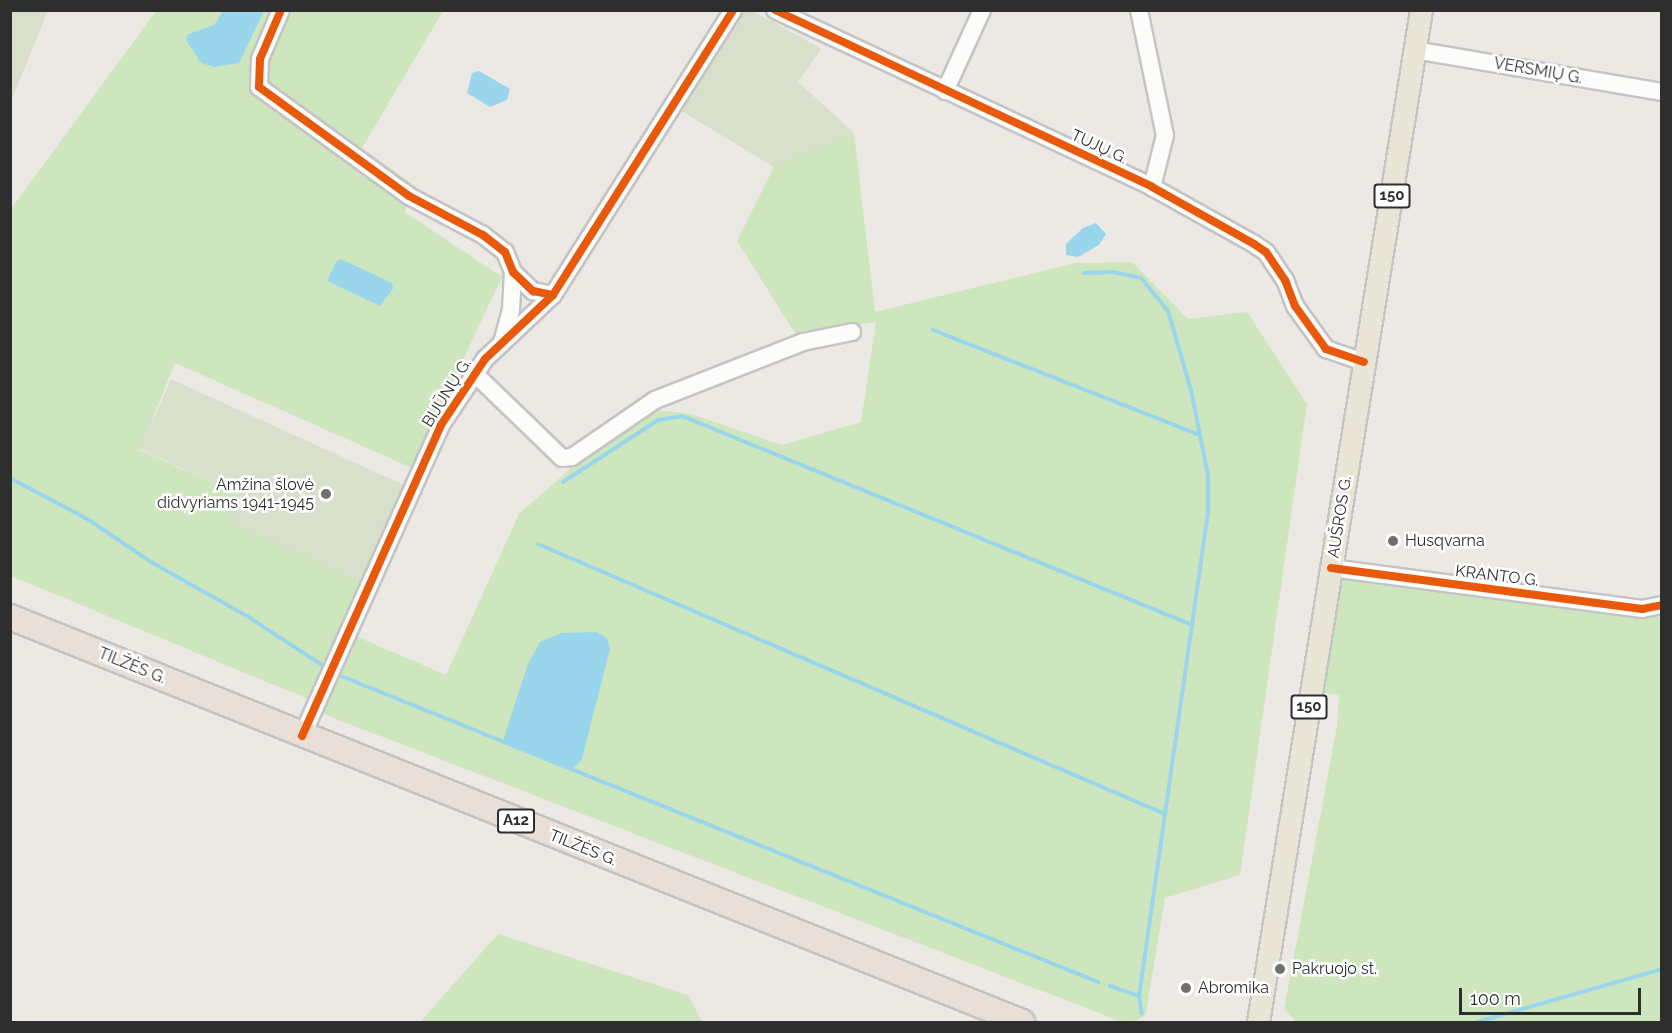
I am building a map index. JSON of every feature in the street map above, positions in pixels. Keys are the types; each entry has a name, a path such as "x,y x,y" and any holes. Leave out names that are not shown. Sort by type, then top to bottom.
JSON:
{"highway":[{"name":"TILŽĖS G.","path":"10,617 1022,1023"}],"main road":[{"name":"AUŠROS G.","path":"1258,1023 1421,10"}],"street":[{"path":"281,10 260,59 258,87 409,196 483,235 505,252 513,272 533,291 552,295"},
{"name":"BIJŪNŲ G.","path":"302,736 441,425 474,373 552,295 733,10"},
{"name":"TUJŲ G.","path":"775,10 1152,187 1266,252 1285,280 1295,306 1326,349 1364,362"},
{"path":"945,91 982,10"},
{"path":"1139,10 1165,135 1152,187"},
{"name":"VERSMIŲ G.","path":"1414,51 1662,92"},
{"path":"502,344 511,310 513,272"},
{"path":"474,373 562,458 572,457 654,400 803,342 852,332"},
{"name":"KRANTO G.","path":"1331,568 1642,609 1661,606"}],"green space":[{"path":"10,11 48,11 11,101"},
{"path":"156,11 443,11 362,148 415,186 405,212 502,277 412,468 175,363 140,450 242,496 231,522 360,581 308,699 11,576 11,209"},
{"path":"742,11 753,11 821,49 798,82 854,133 875,312 1075,263 1132,262 1188,319 1247,312 1307,404 1240,875 1165,898 1146,1013 1138,1020 1120,1021 318,712 353,635 446,675 519,514 595,447 655,410 691,414 782,445 861,422 876,322 796,335 737,241 774,167 679,109"},
{"path":"742,11 753,11 821,49 798,82 854,133 774,167 679,109"},
{"path":"171,379 404,485 360,581 230,522 242,496 140,449"},
{"path":"1336,574 1661,618 1661,1022 1296,1022 1284,1009 1337,726 1339,695 1319,692"},
{"path":"498,934 688,995 702,1022 420,1022"}],"water":[{"path":"223,11 264,11 239,63 214,67 201,63 186,40 188,34 214,25"},
{"path":"479,71 510,89 507,100 490,107 467,93 472,73"},
{"path":"1096,223 1106,234 1099,245 1078,257 1066,255 1066,244 1083,228"},
{"path":"341,259 392,283 393,289 380,306 327,281 336,262"},
{"path":"596,632 607,638 610,649 582,759 572,770 503,740 528,664 540,642 562,633"}],"waterway":[{"path":"1084,273 1113,272 1141,278 1168,311 1191,390 1208,475 1208,512 1139,996"},
{"path":"933,330 1200,435"},
{"path":"563,482 658,420 682,416 1190,624"},
{"path":"10,478 89,520 151,562 247,616 325,667"},
{"path":"538,544 1165,814"},
{"path":"341,676 1098,982"},
{"path":"1477,1022 1662,969"},
{"path":"1110,986 1139,996 1142,1014"}],"cycle path":[{"path":"281,10 260,59 259,87 409,196 483,235 505,252 513,272 533,291 553,295"},
{"path":"302,736 441,425 485,359 553,295 733,10"},
{"path":"775,10 1152,187 1254,244 1266,252 1285,280 1295,306 1326,349 1364,362"},
{"path":"1331,568 1642,609 1662,605"}],"place":[{"name":"Amžina šlovė didvyriams 1941-1945","path":"326,494"},
{"name":"Husqvarna","path":"1393,541"},
{"name":"Pakruojo st.","path":"1280,969"},
{"name":"Abromika","path":"1186,988"}]}
